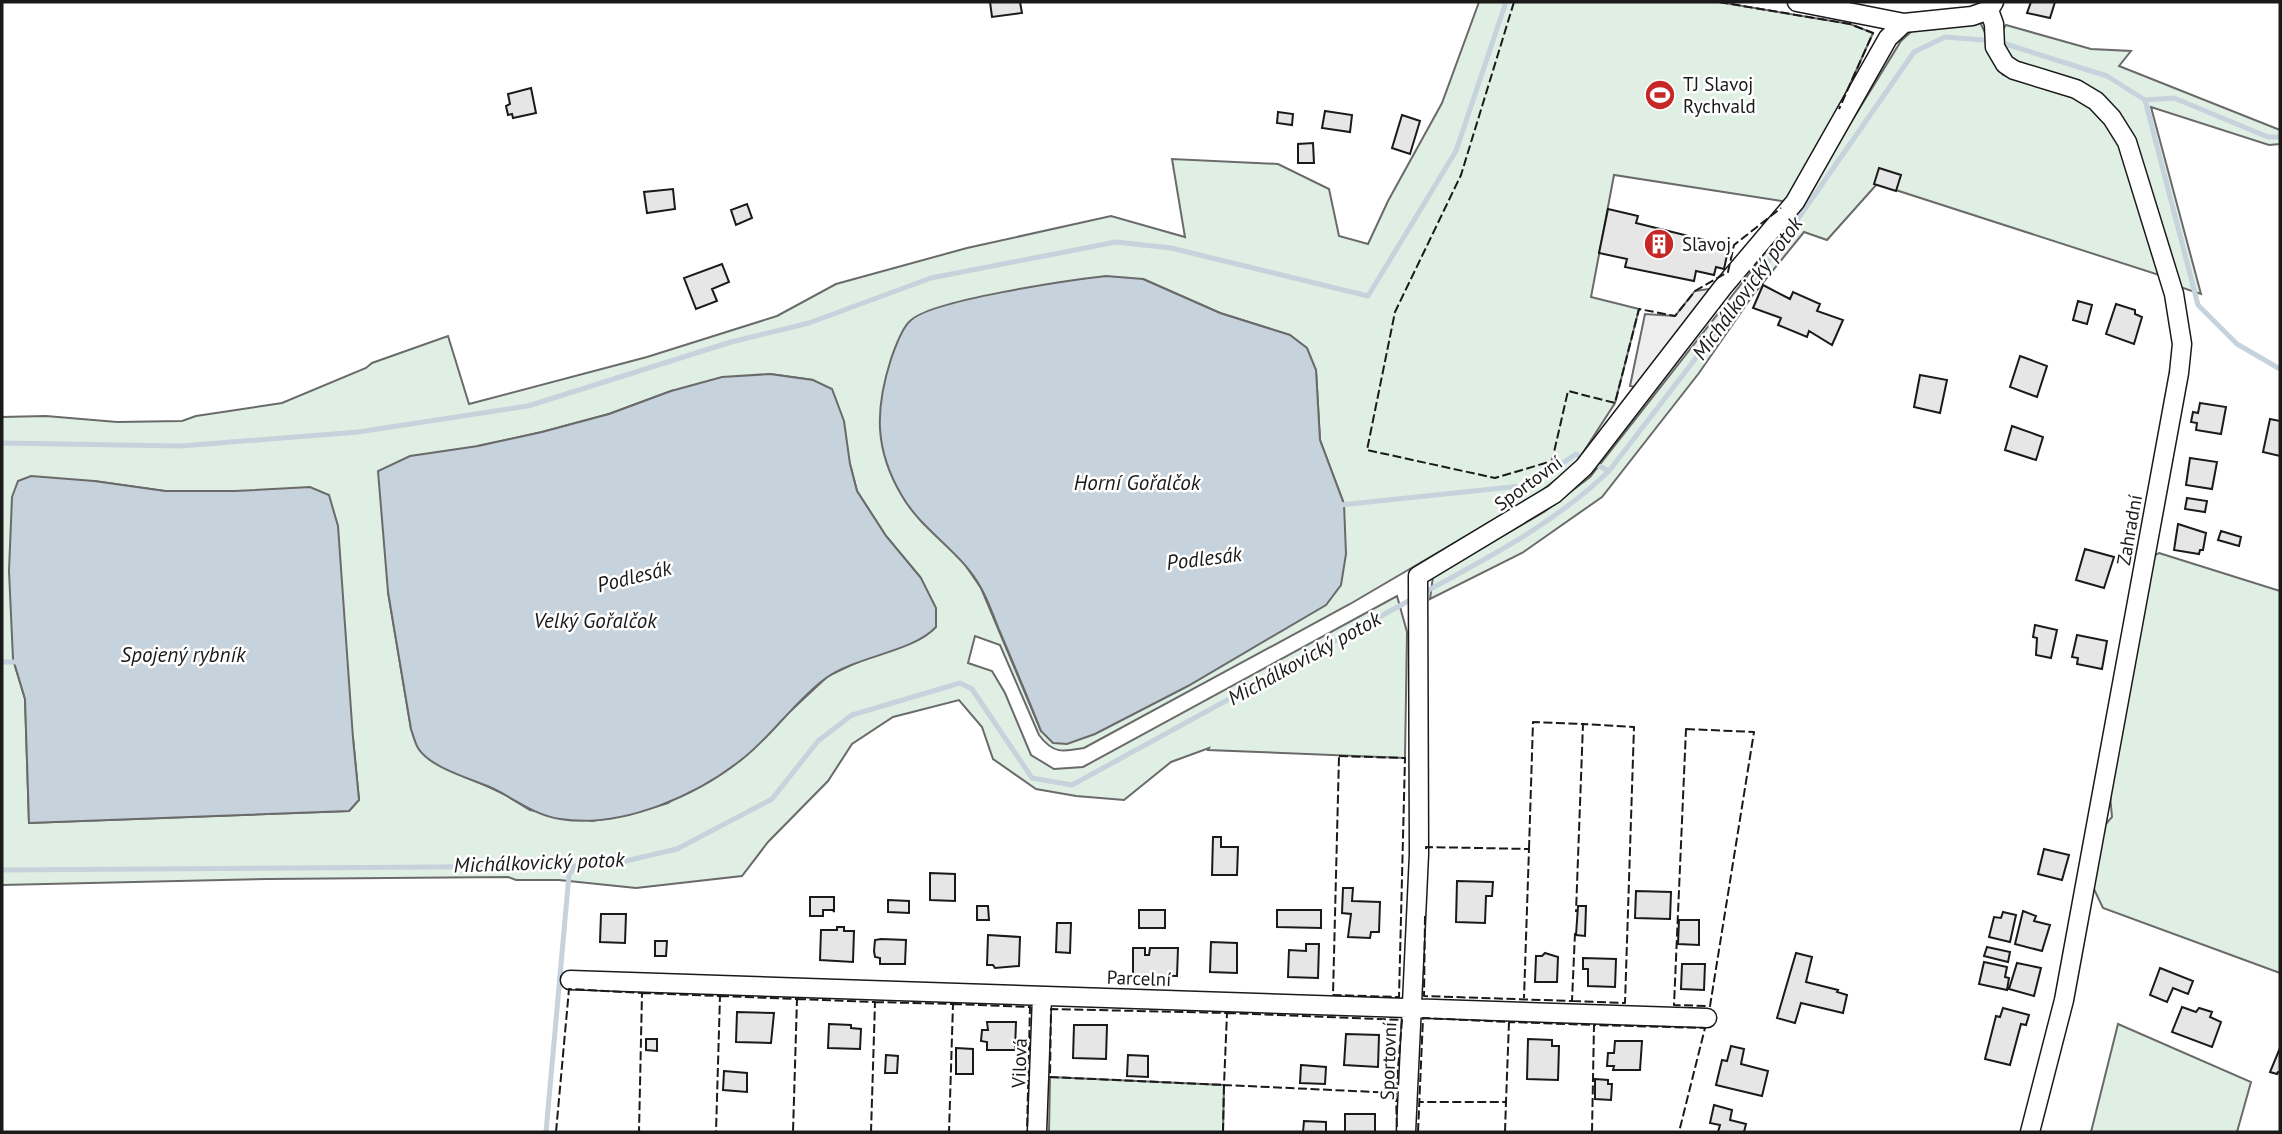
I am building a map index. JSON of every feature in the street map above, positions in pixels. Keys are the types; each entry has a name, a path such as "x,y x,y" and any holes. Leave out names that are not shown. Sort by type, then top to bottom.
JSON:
{"street":[{"path":"1797,2 1904,23 1992,12"},
{"name":"Zahradní","path":"1992,12 1995,47 2005,64 2014,71 2076,89 2096,101 2112,118 2127,142 2170,281 2182,344 2177,387 2064,1000 2030,1132"},
{"name":"Sportovní","path":"1406,1132 1419,854 1418,576 1554,494 1584,467 1723,287 1795,202 1888,38 1904,23"},
{"name":"Parcelní","path":"570,980 1707,1018"},
{"name":"Vilová","path":"1037,1132 1042,996"}],"green space":[{"path":"1479,2 1719,2 1850,24 1873,33 1829,131 1788,202 1614,175 1591,297 1639,309 1615,403 1575,465 1536,495 1350,604 1084,748 1054,749 1039,735 1000,645 975,636 968,663 992,671 1005,693 1031,755 1054,769 1083,767 1397,596 1407,632 1405,758 1208,750 1209,748 1171,762 1124,800 1076,796 1036,789 993,759 982,727 959,700 893,717 852,744 828,781 768,842 742,876 636,888 559,880 516,880 508,877 2,885 2,417 46,416 117,422 182,421 196,416 282,403 366,368 372,363 448,336 469,404 647,357 777,316 836,284 967,248 1111,216 1185,237 1172,159 1278,164 1329,189 1339,236 1368,244 1388,201 1442,103","holes":["1143,279 1220,313 1290,335 1316,370 1320,440 1344,504 1041,731 981,588 959,556 922,522","770,374 813,380 850,464 857,491 886,536 921,578 862,660 828,676 782,719 668,803 628,815 592,821 530,810 504,794 430,760 419,749 411,729 388,592 478,446 609,414 671,391","94,481 165,491 235,491 353,738 359,800 349,811 29,823 25,699 13,659"]},
{"path":"1979,20 1990,43 1994,62 2003,75 2072,95 2088,104 2105,120 2120,146 2159,275 1877,184 1827,240 1804,232 1753,295 1699,373 1602,497 1522,553 1430,599 1433,576 1544,512 1590,477 1760,260 1821,171 1901,41 1913,30"},
{"path":"2006,25 2091,49 2131,51 2119,66 2280,130 2280,144 2269,145 2151,107 2201,294 2177,286 2118,117 2013,63 2004,52 1999,35"},
{"path":"2159,553 2280,591 2280,973 2103,908 2092,885 2104,826 2112,817 2110,795 2145,588 2154,556"},
{"path":"2118,1024 2251,1082 2237,1132 2091,1132"},
{"path":"1050,1077 1224,1085 1223,1132 1049,1132"}],"shaded area":[{"path":"1723,287 1644,389 1630,386 1645,314 1675,316 1695,291"}],"water":[{"name":"Horní Gořalčok","path":"1106,276 1143,279 1220,313 1290,335 1307,348 1316,370 1320,440 1344,504 1346,554 1341,585 1326,605 1188,686 1095,734 1067,744 1053,743 1041,731 981,588 963,563 911,509 893,479 882,445 880,412 886,377 899,339 910,321 923,313 1002,292"},
{"name":"Velký Gořalčok","path":"770,374 813,380 832,389 844,421 857,491 886,536 921,578 936,608 936,627 913,642 853,664 826,678 805,696 757,747 727,770 683,796 634,814 584,821 551,817 441,767 424,755 417,746 411,729 388,592 378,471 410,456 478,446 542,432 609,414 671,391 722,377"},
{"name":"Spojený rybník","path":"31,476 165,491 310,487 329,495 338,526 359,800 349,811 29,823 25,699 13,659 9,571 12,497 18,481"}],"building":[{"path":"990,2 1020,2 1022,13 992,17"},
{"path":"2031,2 2055,2 2050,18 2027,13"},
{"path":"531,88 536,113 513,118 512,114 508,115 508,94"},
{"path":"1325,111 1352,115 1350,132 1322,128"},
{"path":"1278,112 1293,114 1292,125 1277,123"},
{"path":"1402,115 1420,121 1410,154 1392,148"},
{"path":"1313,143 1314,163 1298,163 1298,144"},
{"path":"1879,168 1901,175 1896,191 1874,184"},
{"path":"673,189 675,209 647,213 644,192"},
{"path":"747,204 752,218 736,225 731,210"},
{"name":"Slavoj","path":"1608,209 1638,216 1636,223 1729,246 1724,269 1716,267 1714,275 1696,271 1694,281 1625,267 1627,259 1599,253"},
{"path":"722,264 729,282 712,289 717,301 696,309 684,278"},
{"path":"1763,285 1790,299 1793,292 1820,304 1817,311 1843,320 1832,345 1809,331 1807,337 1778,325 1781,318 1753,308"},
{"path":"2078,301 2092,305 2087,324 2073,320"},
{"path":"2116,304 2135,310 2135,314 2142,317 2134,344 2106,334"},
{"path":"2020,356 2047,366 2037,397 2010,387"},
{"path":"1920,375 1947,380 1940,413 1914,407"},
{"path":"2200,403 2226,407 2221,434 2196,430 2197,423 2191,422 2193,412 2198,413"},
{"path":"2270,419 2280,421 2280,456 2263,452"},
{"path":"2012,426 2043,437 2036,460 2005,450"},
{"path":"2190,458 2217,462 2212,489 2186,485"},
{"path":"2187,498 2207,501 2205,512 2185,509"},
{"path":"2178,524 2206,533 2203,550 2200,550 2199,554 2174,550"},
{"path":"2221,531 2241,537 2239,546 2218,540"},
{"path":"2085,549 2114,557 2104,588 2076,580"},
{"path":"2035,625 2057,630 2051,658 2036,655 2037,638 2033,637"},
{"path":"2077,635 2107,641 2102,669 2077,664 2078,658 2072,657"},
{"path":"1213,837 1221,837 1221,847 1238,847 1237,875 1212,875"},
{"path":"2044,849 2069,855 2062,880 2038,874"},
{"path":"930,873 955,874 955,901 930,900"},
{"path":"1457,881 1493,882 1492,896 1486,896 1485,923 1456,922"},
{"path":"1343,888 1353,888 1352,901 1380,902 1379,932 1371,932 1370,938 1348,937 1351,914 1342,913"},
{"path":"1636,891 1671,892 1670,919 1635,918"},
{"path":"810,897 834,897 834,912 823,910 823,916 810,916"},
{"path":"888,900 909,901 909,913 888,912"},
{"path":"977,906 988,906 989,920 977,920"},
{"path":"1578,906 1586,906 1585,936 1576,935"},
{"path":"1139,910 1165,910 1165,928 1139,928"},
{"path":"1277,910 1321,910 1321,928 1277,927"},
{"path":"2023,911 2036,916 2034,921 2050,925 2042,951 2015,944"},
{"path":"2003,912 2016,915 2010,942 1989,937 1994,917 2001,918"},
{"path":"601,914 626,914 625,943 600,942"},
{"path":"1679,920 1699,920 1699,945 1678,944"},
{"path":"1057,923 1071,923 1070,953 1056,952"},
{"path":"837,927 844,927 844,931 854,931 853,962 820,960 821,930 837,930"},
{"path":"988,935 1020,937 1019,966 995,968 993,965 987,965"},
{"path":"875,940 906,940 905,964 880,964 880,958 875,957 874,951"},
{"path":"655,941 667,941 666,956 655,956"},
{"path":"1211,942 1237,943 1237,973 1210,972"},
{"path":"1306,944 1319,944 1318,978 1288,977 1289,950 1306,951"},
{"path":"1987,947 2010,952 2008,962 1984,956"},
{"path":"1133,948 1145,948 1145,955 1149,955 1150,948 1178,948 1177,976 1133,975"},
{"path":"1545,953 1558,957 1557,982 1535,982 1536,956"},
{"path":"1796,953 1812,957 1806,982 1847,995 1843,1013 1801,1003 1795,1023 1777,1018"},
{"path":"1583,958 1616,959 1615,987 1588,986 1588,969 1583,969"},
{"path":"1984,962 2007,967 2007,990 1979,984"},
{"path":"2017,963 2041,968 2034,996 2009,989"},
{"path":"1682,964 1705,964 1704,990 1681,989"},
{"path":"2160,968 2193,981 2188,994 2173,988 2167,1002 2150,995"},
{"path":"2182,1007 2196,1012 2199,1008 2212,1012 2210,1017 2221,1022 2212,1047 2172,1032"},
{"path":"2003,1008 2029,1015 2026,1025 2021,1024 2010,1065 1985,1059 1996,1016 2000,1017"},
{"path":"737,1012 774,1013 771,1043 736,1042"},
{"path":"987,1022 1016,1022 1015,1050 987,1050 987,1042 981,1041 982,1030 988,1030"},
{"path":"829,1024 851,1025 851,1028 861,1029 860,1049 828,1048"},
{"path":"1074,1025 1107,1025 1106,1059 1073,1058"},
{"path":"1346,1034 1379,1035 1378,1067 1344,1065"},
{"path":"646,1039 657,1039 657,1051 646,1050"},
{"path":"1528,1039 1552,1040 1552,1046 1559,1046 1558,1080 1527,1079"},
{"path":"1615,1041 1642,1041 1640,1070 1613,1070 1614,1066 1607,1066 1608,1053 1614,1053"},
{"path":"1731,1046 1744,1049 1741,1064 1768,1071 1762,1096 1716,1085 1722,1060 1727,1061"},
{"path":"956,1048 973,1049 973,1074 956,1074"},
{"path":"2280,1048 2280,1073 2277,1074 2270,1072"},
{"path":"886,1055 898,1056 897,1073 885,1073"},
{"path":"1128,1055 1148,1056 1148,1077 1127,1076"},
{"path":"1301,1065 1326,1067 1325,1084 1300,1083"},
{"path":"724,1071 747,1073 747,1092 723,1090"},
{"path":"1595,1079 1608,1080 1608,1084 1612,1084 1611,1100 1595,1099"},
{"path":"1714,1105 1732,1110 1730,1120 1746,1124 1744,1132 1718,1132 1720,1125 1710,1123"},
{"path":"1345,1114 1375,1114 1375,1132 1345,1132"},
{"path":"1304,1121 1326,1122 1326,1132 1303,1132"}],"waterway":[{"path":"2,443 181,446 358,432 528,406 731,342 809,323 931,278 1116,242 1171,248 1368,296 1456,151 1506,2"},
{"name":"Michálkovický potok","path":"1423,593 1544,523 1609,471 1752,285 1914,52 1945,37 1996,41 2107,76 2145,100 2198,305 2237,344 2280,369"},
{"path":"2145,100 2174,98 2268,137 2280,137"},
{"name":"Podlesák","path":"1340,505 1531,485 1576,454 1609,471"},
{"name":"Michálkovický potok","path":"2,870 613,864 677,849 772,799 818,741 852,715 960,683 972,689 1032,778 1072,785 1414,598"},
{"name":"Podlesák","path":"2,662 18,662"},
{"path":"546,1132 569,875 576,866"}],"fence":[{"path":"1514,2 1461,175 1395,312 1367,450 1495,478 1552,461 1568,391 1615,403 1639,309 1675,316 1695,291 1728,272 1734,245 1781,208"},
{"path":"1719,2 1850,24 1873,33 1839,109"},
{"path":"1529,849 1533,722 1583,724 1576,912"},
{"path":"1572,1001 1625,1003 1634,727 1583,724"},
{"path":"1686,729 1754,732 1710,1006 1674,1005 1686,729"},
{"path":"1339,756 1405,758 1399,997 1333,995 1339,756"},
{"path":"1426,849 1529,849 1524,998"},
{"path":"1425,916 1424,996 1572,1001 1575,933"},
{"path":"556,1132 569,989 642,993 639,1132"},
{"path":"642,993 720,996 716,1132"},
{"path":"720,996 797,999 793,1132"},
{"path":"797,999 875,1002 871,1132"},
{"path":"875,1002 953,1004 949,1132"},
{"path":"953,1004 1030,1007 1027,1132"},
{"path":"1223,1132 1224,1085 1050,1077 1051,1009 1227,1013"},
{"path":"1227,1013 1402,1020 1396,1093 1224,1085 1227,1013"},
{"path":"1418,1132 1423,1018 1509,1022 1506,1102 1419,1102"},
{"path":"1509,1025 1509,1022 1594,1025"},
{"path":"1592,1132 1594,1025 1705,1028 1679,1132"},
{"path":"1396,1093 1397,1132"},
{"path":"1505,1132 1506,1102"}],"place":[{"name":"TJ Slavoj Rychvald","path":"1660,95"},
{"name":"Slavoj","path":"1659,244"}]}
